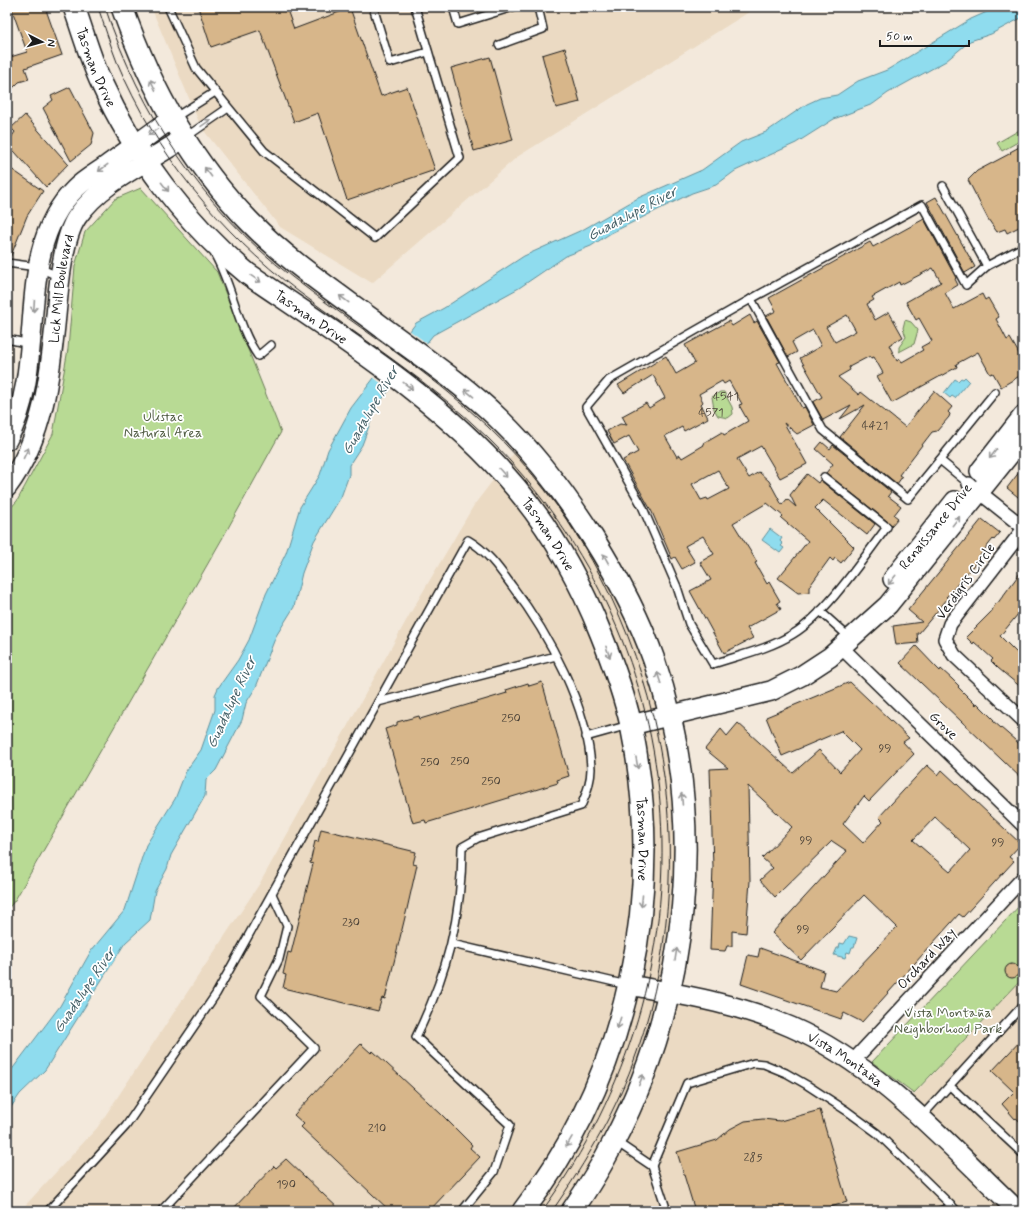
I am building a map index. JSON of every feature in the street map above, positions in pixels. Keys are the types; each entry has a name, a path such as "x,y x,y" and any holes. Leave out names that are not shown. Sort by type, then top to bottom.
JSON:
{"main road":[{"name":"Tasman Drive","path":"74,7 100,80 140,153 201,230 222,252 248,274 425,399 496,465 532,507 551,534 569,564 594,616 606,646 623,695 631,725 641,784 644,818 645,862 640,924 629,985 608,1060 594,1095 560,1158 540,1189 523,1211"},
{"path":"122,7 142,62 171,119 209,174 250,222 296,262 455,381 499,419 557,486 580,517 621,586 652,656 670,715 681,781 685,838 684,894 681,924 669,993 641,1080 614,1141 572,1211"},
{"name":"Lick Mill Boulevard","path":"7,487 15,477 37,429 50,376 60,277 66,246 76,218 96,195 140,153 171,119"},
{"name":"Lick Mill Boulevard","path":"7,440 14,427 27,383 37,267 43,242 52,219 75,189 140,153 184,138"},
{"name":"Renaissance Drive","path":"974,488 1023,416"},
{"name":"Renaissance Drive","path":"631,725 771,691 801,676 847,643 880,596 974,488 1023,438"},
{"name":"Vista Montaña","path":"629,985 717,1002 767,1017 814,1038 853,1061 920,1118 1018,1211"}],"street":[{"path":"974,488 1023,529"},
{"name":"Verdigris Circle","path":"1023,529 950,624 945,639 954,655 1023,720"},
{"name":"Grove","path":"847,643 1023,825"},
{"name":"Orchard Way","path":"853,1061 1023,878"}],"lane":[{"path":"168,7 196,68 264,151 375,238 460,158 415,7"},
{"path":"373,7 390,63 428,52"},
{"path":"453,7 458,24 498,9 513,7"},
{"path":"499,45 543,28 538,7"},
{"path":"171,119 215,92"},
{"path":"184,138 228,108"},
{"path":"943,186 987,266"},
{"path":"824,477 887,527 820,612 793,634 770,646 713,664 689,624 677,586 642,506 586,407 609,380 751,299 922,205 966,285 987,266 1023,247"},
{"path":"201,230 227,280 251,346 258,356 271,345"},
{"path":"7,263 37,267 60,277"},
{"path":"751,299 823,430 908,499 995,392"},
{"path":"7,339 31,344"},
{"path":"940,460 974,488"},
{"path":"51,1210 126,1126 216,994 468,540 480,547 496,564 537,622 556,656 577,705 586,737 591,769 588,791 581,806 478,838 462,847 460,892 452,944 442,980 416,1037 510,1125 494,1172 462,1211"},
{"path":"820,612 847,643"},
{"path":"378,702 556,656"},
{"path":"586,737 631,725"},
{"path":"161,1211 314,1048 261,996 279,959 287,926 272,894"},
{"path":"452,944 629,985"},
{"path":"920,1118 1023,1005"},
{"path":"652,1166 687,1083 754,1063 764,1064 807,1085 876,1133 955,1209"},
{"path":"950,1086 1023,1154"},
{"path":"614,1141 652,1166 667,1211"},
{"path":"939,1211 955,1209"}],"shaded area":[{"path":"151,7 757,7 517,157 372,283 280,227 201,127"},
{"path":"521,444 647,641 684,810 669,993 804,1032 905,1104 1023,978 1023,1211 20,1211 97,1128 260,883 411,612 474,505"}],"green space":[{"path":"1023,128 1023,139 1002,151 997,143"},
{"name":"Ulistac Natural Area","path":"141,188 217,272 281,432 222,539 15,900 7,910 7,512 17,501 53,434 68,349 75,266 85,232 115,199"},
{"path":"905,320 911,322 918,330 914,344 899,352 899,347 906,337 903,328"},
{"path":"720,392 724,392 732,407 733,414 728,418 718,416 714,409 712,397"},
{"name":"Vista Montaña Neighborhood Park","path":"1023,902 1023,978 914,1093 872,1062"}],"water":[{"name":"Guadalupe River","path":"998,7 1023,7 1023,17 991,34 970,41 946,61 888,93 873,104 834,119 796,143 735,171 716,185 692,193 611,233 591,246 566,256 519,288 433,335 376,407 362,445 349,465 349,475 341,497 314,541 302,573 294,607 276,636 256,687 246,703 242,720 216,770 206,780 205,796 171,855 167,869 155,891 150,920 125,943 45,1070 20,1094 7,1113 7,1076 60,1006 91,951 125,910 146,845 175,799 186,771 201,750 215,710 215,695 249,640 266,594 286,553 300,507 320,475 328,450 351,408 416,323 444,308 524,256 584,229 638,198 702,170 741,142 766,132 807,104 820,98 837,95 858,81 887,70 971,19"},
{"path":"965,377 969,381 955,398 952,396 950,398 944,393 955,379 958,381"},
{"path":"770,529 782,538 780,541 783,544 781,546 784,548 780,553 762,540"},
{"path":"849,936 857,938 850,953 847,952 845,958 834,955 837,948 839,948 840,943 844,944"}],"pier":[{"path":"409,330 428,344 391,391 373,377"}],"building":[{"path":"11,7 45,7 62,55 25,68 29,79 19,82 7,94 7,58 27,52"},
{"path":"198,7 286,7 294,29 350,8 381,96 407,87 435,170 347,200 318,113 294,122 260,30 211,47"},
{"path":"565,48 580,102 556,108 542,55"},
{"path":"490,57 513,140 474,151 451,68"},
{"path":"70,87 94,133 91,145 71,161 43,108 53,100 51,96"},
{"path":"25,115 68,164 46,187 7,143 15,132 11,128"},
{"path":"1023,145 1023,225 1007,233 1005,229 997,232 988,219 968,180 977,171"},
{"path":"7,166 43,191 27,216 10,258 7,258"},
{"path":"936,197 975,267 965,273 927,202"},
{"path":"924,219 956,278 955,279 958,285 945,293 954,309 982,294 985,300 988,298 999,317 996,319 1007,340 1010,338 1021,357 1018,359 1023,368 1023,374 1001,387 993,373 990,374 978,352 956,364 957,367 892,403 877,376 883,373 874,357 871,358 870,356 849,367 850,370 838,377 859,395 861,392 905,427 934,391 952,407 948,412 950,414 949,417 937,431 932,432 899,475 902,477 897,484 840,437 865,405 840,419 851,405 823,420 813,402 822,397 800,358 821,346 813,330 792,342 797,352 788,357 766,316 776,311 769,298 870,242 873,247","holes":["933,268 941,282 906,302 916,320 919,318 932,341 921,347 923,350 902,362 900,359 897,361 889,345 903,337 889,312 875,320 867,304 874,300 872,297 899,282 900,285","847,315 856,331 835,342 826,327"]},
{"path":"750,315 754,323 757,321 780,362 777,363 802,408 805,407 814,425 797,434 784,423 807,464 780,478 761,446 737,459 749,478 759,472 769,481 782,505 787,499 796,507 790,495 807,474 818,483 820,480 875,524 867,535 823,500 815,508 854,547 841,563 835,558 833,561 830,558 809,587 809,592 798,593 778,578 808,541 781,518 783,516 767,503 733,523 757,562 755,563 767,584 769,582 780,601 777,603 781,609 747,628 753,638 724,653 690,591 711,580 700,562 714,554 703,536 685,546 695,562 682,569 675,557 672,559 652,512 623,460 638,452 629,436 614,444 607,431 620,424 627,425 622,416 646,403 649,408 665,398 653,375 624,393 618,385 666,356 676,374 695,363 685,345 729,321 732,326","holes":["722,381 724,384 729,381 742,404 739,405 748,421 724,435 722,432 682,458 680,455 677,457 665,436 682,427 684,431 708,418 701,404 703,402 699,394","718,470 729,489 708,500 707,498 701,500 692,484"]},
{"path":"822,442 830,449 833,445 891,492 888,496 901,506 894,515 898,518 892,525 826,473 833,464 816,449"},
{"path":"1023,467 1023,501 1007,488"},
{"path":"982,519 1000,533 994,540 993,539 977,559 978,560 946,597 948,598 919,633 917,633 918,643 896,645 893,626 922,622 908,610"},
{"path":"1023,569 1023,608 1000,636 1023,659 1023,689 991,661 993,659 966,637 991,612 996,603 997,604"},
{"path":"916,646 940,671 941,669 952,679 976,705 977,703 994,720 993,721 1023,747 1023,780 900,663"},
{"path":"542,682 569,776 557,780 558,783 426,823 425,820 413,823 385,729 397,725 397,722 419,716 420,719 507,693 506,690 528,683 529,686"},
{"path":"850,682 909,738 903,742 914,754 869,801 864,796 843,824 863,843 883,821 879,817 927,765 938,775 942,770 1021,844 1009,857 1014,861 963,917 959,914 862,1022 844,1013 841,1019 741,984 748,955 758,957 760,948 824,971 820,987 836,991 897,927 864,895 801,960 772,933 847,851 832,841 775,897 760,880 773,868 762,858 792,827 748,786 750,881 746,933 732,931 732,946 727,946 725,951 710,950 713,867 710,769 728,768 705,749 721,729 727,736 738,723 793,773 819,750 840,772 860,750 841,731 843,730 782,756 766,717","holes":["935,817 970,850 950,872 913,840"]},
{"path":"321,829 416,852 413,864 417,865 407,909 385,999 382,998 378,1011 283,988 286,975 283,974 288,952 291,953 313,864 310,863 315,841 318,842"},
{"path":"1009,964 1015,964 1019,968 1019,974 1015,978 1009,978 1005,974 1005,968"},
{"path":"1023,1038 1023,1124 1016,1118 1015,1119 1002,1104 1014,1092 992,1071"},
{"path":"361,1044 371,1053 373,1051 441,1114 472,1145 470,1148 480,1157 429,1211 390,1211 301,1127 304,1124 294,1115"},
{"path":"820,1110 847,1202 824,1209 824,1211 695,1211 677,1152 717,1140 730,1129 745,1121 763,1119 780,1121"},
{"path":"286,1159 341,1211 231,1211 274,1166 276,1168"}],"tram line":[{"path":"98,7 117,62 133,96 151,128 193,189 242,243 270,268 299,292 420,380 443,398 488,438 559,522 611,614 645,712 661,814 658,917 638,1019 599,1118 542,1211"},
{"path":"105,7 119,46 136,84 156,121 178,156 203,189 230,221 260,250 292,277 416,367 464,405 487,426 545,490 592,560 628,637 653,717 667,800 669,885 659,969 637,1052 620,1094 589,1154 552,1211"}]}
